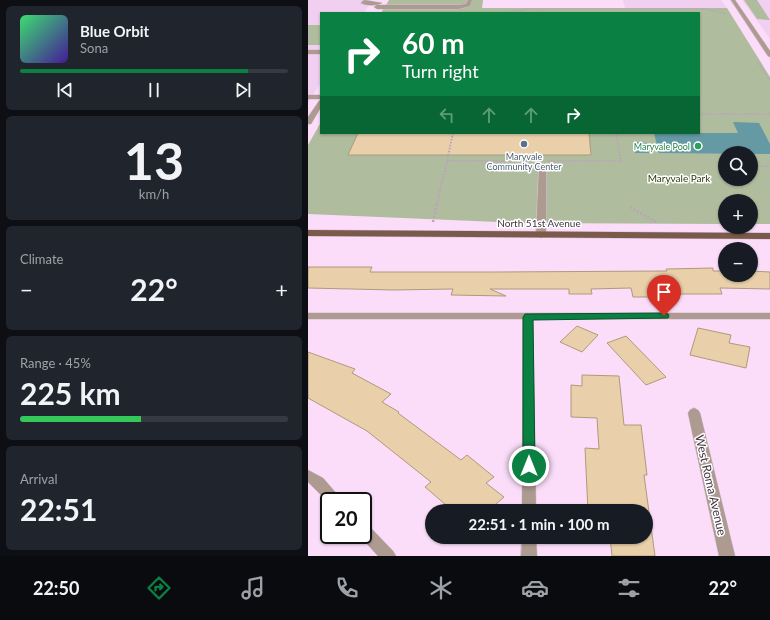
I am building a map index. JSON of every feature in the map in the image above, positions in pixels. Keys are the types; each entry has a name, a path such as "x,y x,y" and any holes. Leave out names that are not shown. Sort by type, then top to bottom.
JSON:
{"main road":[{"name":"North 51st Avenue","path":"308,233 770,236"}],"street":[{"path":"366,0 364,3 459,7 468,5 470,0"},
{"path":"733,0 770,55"},
{"path":"374,12 379,3"},
{"path":"308,52 320,52"},
{"path":"308,97 320,97"},
{"path":"308,122 320,104"},
{"path":"541,234 542,172"},
{"path":"308,316 770,316"},
{"path":"528,317 529,504"},
{"name":"West Roma Avenue","path":"694,413 727,556"},
{"path":"308,475 318,482 327,492"},
{"path":"372,539 388,556"},
{"path":"529,544 529,556"}],"path":[{"path":"510,12 527,9 706,9 728,14"},
{"path":"700,114 770,114"},
{"path":"431,234 453,134"},
{"path":"542,155 542,161 621,161 616,134"},
{"path":"447,161 534,161"},
{"path":"758,166 770,166"},
{"path":"630,207 656,222"}],"shaded area":[{"path":"308,0 372,0 365,12 320,12 320,84 308,103"},
{"path":"623,0 721,0 727,8 625,8"},
{"path":"742,0 770,0 770,39 761,26"},
{"path":"733,122 759,123 770,144 770,154 758,154 758,146 718,146 718,154 659,153 654,134 738,133"},
{"path":"633,142 647,143 650,153 635,153"}],"green space":[{"name":"Maryvale Park","path":"389,0 483,0 482,8 727,8 770,77 770,224 758,224 758,194 718,194 718,224 523,223 308,214 308,145 320,124 320,134 700,134 700,12 382,12"},
{"path":"744,0 757,0 770,20 757,19"},
{"path":"308,25 320,25 320,45 308,45"}],"building":[{"path":"358,134 589,134 591,155 348,155"},
{"path":"308,267 372,267 370,272 667,271 666,269 713,268 713,271 718,271 718,282 758,282 758,271 770,272 770,289 720,288 722,294 654,294 654,297 633,297 631,288 591,289 592,294 569,294 569,289 490,289 506,296 451,295 453,289 394,290 308,288"},
{"path":"577,326 598,335 582,352 560,342"},
{"path":"698,328 731,335 729,343 750,347 746,368 690,355"},
{"path":"626,336 666,377 646,385 607,343"},
{"path":"308,352 355,369 352,373 391,394 382,402 399,412 398,413 461,460 467,455 494,477 486,483 504,497 496,504 445,504 425,487 431,482 367,431 308,398"},
{"path":"582,375 619,376 624,425 641,425 647,475 644,475 648,504 588,504 585,448 599,449 597,418 571,417 571,385 582,386"},
{"path":"653,541 655,556 612,556 611,544 653,544"}],"place":[{"name":"Maryvale Community Center","path":"524,144"},
{"name":"Maryvale Pool","path":"698,146"}],"route":[{"path":"529,466 528,317 664,316"}]}
